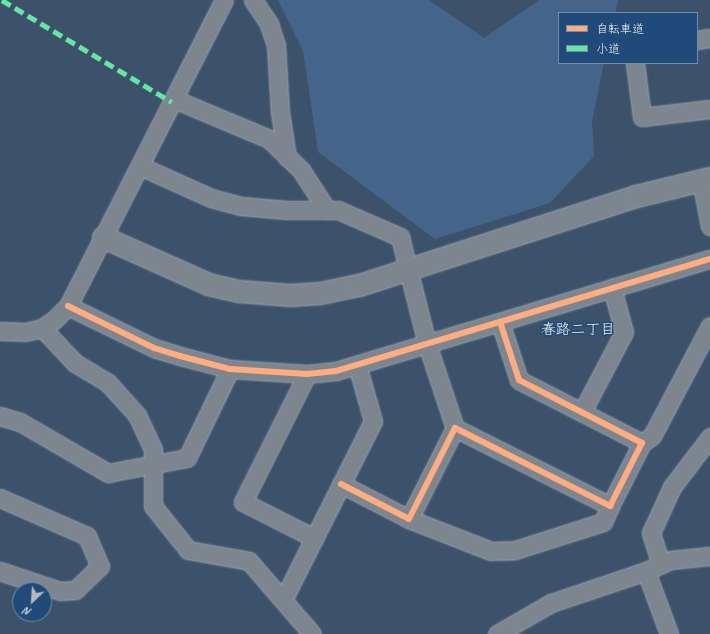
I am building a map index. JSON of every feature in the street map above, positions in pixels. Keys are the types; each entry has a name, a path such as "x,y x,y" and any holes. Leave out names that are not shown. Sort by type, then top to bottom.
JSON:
{"street":[{"path":"0,331 25,332 42,328 68,306 224,0"},
{"path":"253,0 268,24 276,46 280,112 287,157"},
{"path":"698,40 710,38"},
{"path":"635,64 642,117 710,109"},
{"path":"174,98 269,139 301,170 327,210"},
{"path":"140,166 211,198 241,206 287,210 338,210 400,237 427,344 455,428 610,506"},
{"path":"103,237 208,284 239,291 290,295 320,293 358,285 636,196 706,179 710,226"},
{"path":"68,306 154,348 230,369 307,374 336,371 710,259"},
{"path":"582,412 624,332 612,288"},
{"path":"500,322 519,380 642,443"},
{"path":"341,484 409,519 491,551 515,550 602,522 642,443 652,436 710,326"},
{"path":"42,328 75,363 108,383 137,415 153,450 153,506 188,550 248,561 312,634"},
{"path":"282,600 373,420 356,365"},
{"path":"0,416 20,422 108,473 187,458 230,369"},
{"path":"307,374 243,502 314,538"},
{"path":"409,519 455,428"},
{"path":"661,564 651,533 672,487 710,437"},
{"path":"0,498 86,536 100,566 75,590 60,591 0,571"},
{"path":"497,634 550,603 646,571 671,560 710,556"},
{"path":"646,571 669,634"}],"shaded area":[{"path":"278,0 429,0 484,38 539,0 618,0 615,12 558,12 558,64 604,64 592,121 594,156 550,203 435,239 318,152 303,51"}],"marked path":[{"path":"2,0 172,102"}],"cycle path":[{"path":"68,306 154,348 180,356 230,369 307,374 336,371 710,259"},
{"path":"341,484 409,519 455,428 610,506 642,443 519,380 500,322"}],"district":[{"name":"春路二丁目","path":"578,330"}]}
